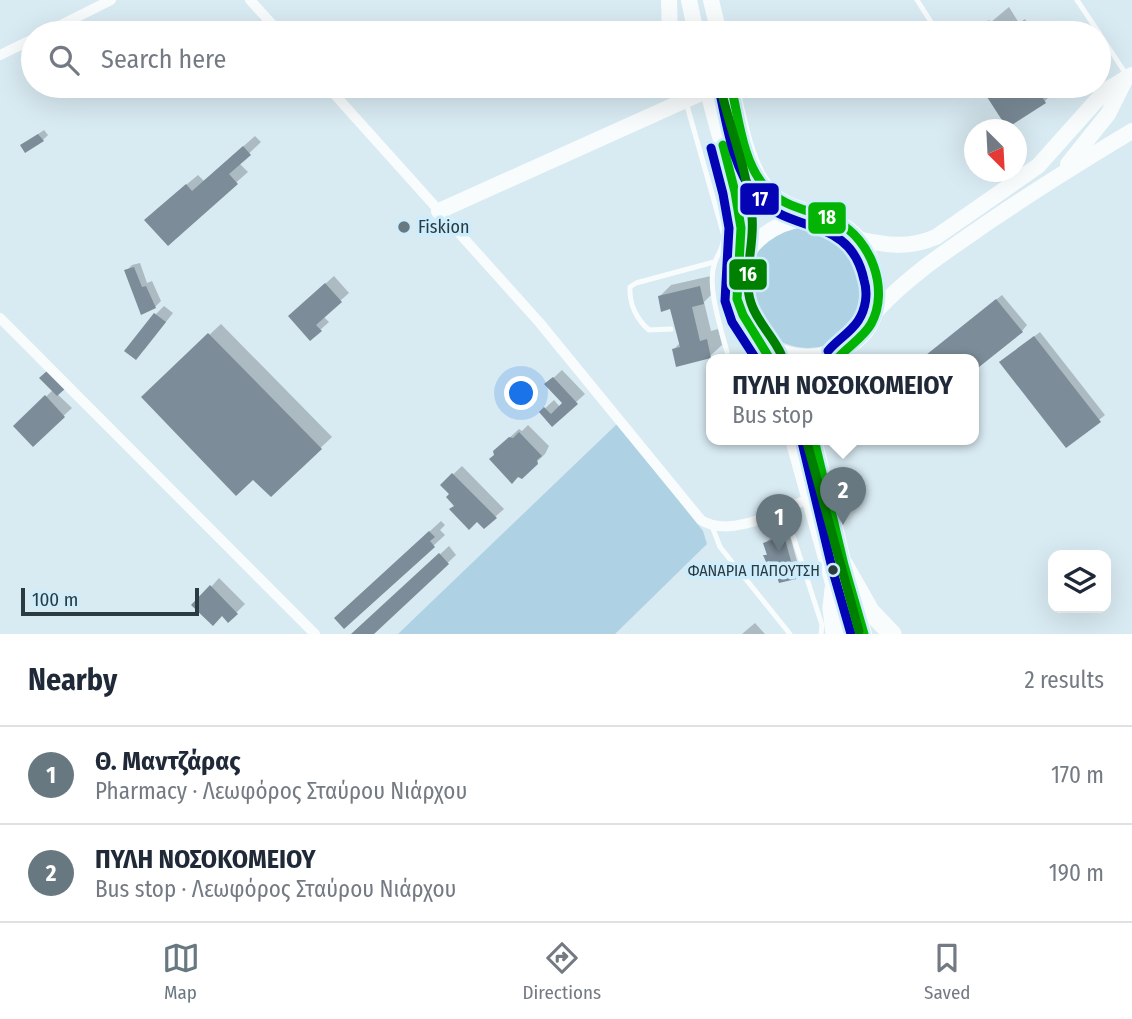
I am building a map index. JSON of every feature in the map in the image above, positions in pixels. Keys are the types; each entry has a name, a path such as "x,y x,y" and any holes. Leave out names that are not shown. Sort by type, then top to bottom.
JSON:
{"highway":[{"path":"845,565 870,611 892,634"},
{"path":"834,589 832,608 835,634"}],"main road":[{"path":"669,0 670,21"},
{"path":"690,0 694,21"},
{"path":"711,0 716,21"},
{"path":"1061,173 1108,114 1130,79"},
{"path":"1111,88 1130,79"},
{"path":"439,211 671,98"},
{"path":"710,98 737,198 741,229 736,287 739,306 750,329 767,351 784,354"},
{"path":"734,98 749,155 762,183 789,206 839,223 857,239 873,264 877,291 876,311 870,326 841,354"},
{"path":"857,239 901,246 919,244 936,237 1038,166 1098,98"},
{"path":"876,311 924,265 1061,173 1132,131"},
{"path":"739,262 749,247 773,227 788,221 824,218"},
{"path":"794,445 847,634"},
{"path":"815,445 864,634"}],"street":[{"path":"69,21 111,0"},
{"path":"250,0 269,21"},
{"path":"0,55 21,45"},
{"path":"338,98 563,349 701,520 712,525 736,526 808,499"},
{"path":"0,318 315,634"}],"lane":[{"path":"917,0 930,21"},
{"path":"1077,0 1091,21"},
{"path":"1111,51 1130,79"},
{"path":"685,98 724,236 723,249 715,262 712,288 727,352"},
{"path":"671,329 649,330 639,322 630,296 630,287 636,283 715,262"},
{"path":"784,508 822,625 821,634"},
{"path":"712,525 720,547 790,634"}],"shaded area":[{"path":"808,226 831,231 851,244 864,264 869,287 864,310 851,330 831,343 808,348 785,343 765,330 752,310 747,287 752,264 765,244 785,231"},
{"path":"618,423 703,531 707,544 615,634 398,634"}],"building":[{"path":"988,98 1043,98 1046,103 1021,119 1001,119"},
{"path":"38,134 44,141 25,153 20,145"},
{"path":"243,146 251,155 229,174 238,184 168,246 144,220 186,184 192,191"},
{"path":"134,267 142,287 146,286 156,308 141,315 124,270"},
{"path":"325,283 342,302 316,325 322,331 310,341 288,316"},
{"path":"700,286 704,304 692,307 700,341 707,339 710,354 706,354 706,359 676,367 672,349 680,347 670,309 661,312 658,296"},
{"path":"996,299 1023,332 979,367 979,354 927,354"},
{"path":"154,313 166,322 136,360 124,351"},
{"path":"208,333 322,449 271,497 253,480 236,496 141,397"},
{"path":"1034,336 1101,422 1066,448 999,362"},
{"path":"48,370 66,388 57,396 39,378"},
{"path":"553,377 578,404 552,427 539,412 544,407 551,414 562,403 544,384"},
{"path":"45,395 65,417 33,447 13,426"},
{"path":"519,432 542,456 537,460 538,464 522,479 518,477 512,484 489,459 494,455 493,451"},
{"path":"452,473 497,518 484,529 477,522 469,530 449,509 454,506 446,497 449,494 440,485"},
{"path":"429,531 435,537 430,541 435,547 344,629 334,618"},
{"path":"784,536 796,579 779,583 775,571 770,573 767,566 771,564 766,562 763,555 767,555 763,543"},
{"path":"439,553 449,564 374,634 351,634"},
{"path":"210,585 238,614 228,623 222,616 213,626 191,605"}],"transit line":[{"name":"17","path":"721,98 736,158 755,195 769,208 833,235 846,245 857,259 866,290 863,311 855,325 828,351"},
{"name":"16","path":"723,98 750,200 752,228 748,282 751,303 781,354"},
{"name":"18","path":"733,98 746,152 765,187 781,200 828,218 849,230 868,253 874,267 878,281 876,311 868,329 842,354"},
{"name":"18","path":"723,145 741,228 737,299 743,315 767,354"},
{"name":"17","path":"711,148 729,228 725,301 732,322 753,354"},
{"name":"17","path":"803,445 851,634"},
{"name":"16","path":"808,445 859,631"},
{"name":"18","path":"815,445 844,565 864,634"}],"place":[{"name":"Fiskion","path":"404,227"},
{"name":"ΠΥΛΗ ΝΟΣΟΚΟΜΕΙΟΥ","path":"843,525"},
{"name":"Θ. Μαντζάρας","path":"779,552"},
{"name":"ΦΑΝΑΡΙΑ ΠΑΠΟΥΤΣΗ","path":"833,570"}]}
